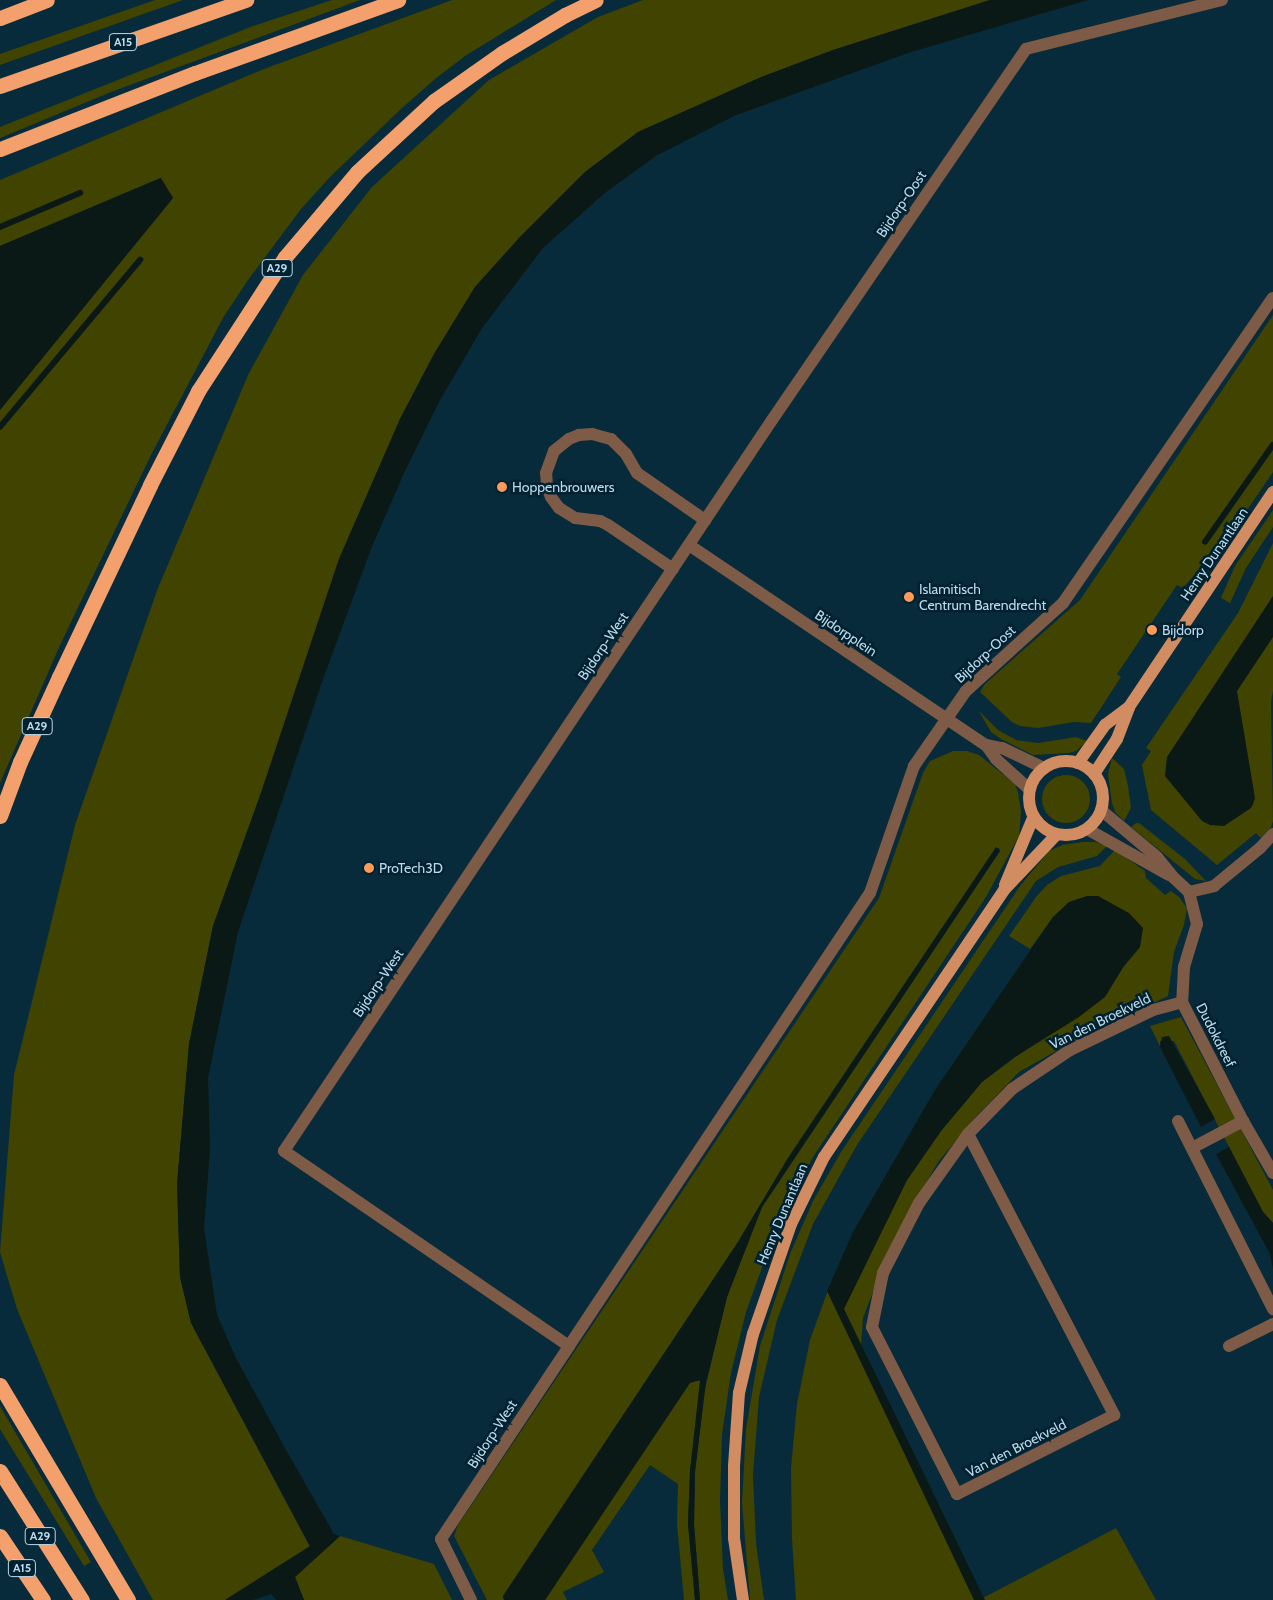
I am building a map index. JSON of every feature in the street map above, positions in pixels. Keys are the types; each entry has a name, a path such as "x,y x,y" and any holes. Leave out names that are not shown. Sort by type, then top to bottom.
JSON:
{"highway":[{"path":"0,18 47,0"},
{"name":"A15","path":"0,86 246,0"},
{"path":"0,149 196,73 398,0"},
{"name":"A29","path":"0,816 20,762 103,582 198,391 285,257 357,172 434,101 502,53 565,15 596,0"},
{"path":"0,1385 128,1600"},
{"name":"A29","path":"0,1470 82,1600"},
{"name":"A15","path":"0,1536 43,1600"}],"main road":[{"name":"Henry Dunantlaan","path":"1094,774 1117,740 1129,707 1273,492"},
{"name":"Henry Dunantlaan","path":"1078,763 1106,725 1129,707"},
{"path":"1064,761 1078,763 1094,774 1102,791 1101,810 1096,821 1078,834 1056,835 1043,829 1033,818 1028,804 1029,789 1035,777 1044,768 1064,761"},
{"path":"1004,890 1033,818"},
{"path":"1004,890 1056,835"},
{"name":"Henry Dunantlaan","path":"743,1600 734,1538 734,1466 739,1393 754,1334 791,1224 824,1157 1004,890"}],"street":[{"name":"Bijdorp-Oost","path":"689,545 1026,49 1222,0"},
{"name":"Bijdorp-Oost","path":"947,718 966,691 1063,603 1273,298"},
{"path":"673,569 608,525 600,521 575,518 559,508 551,497 546,480 549,462 554,451 569,438 578,435 592,434 611,439 626,454 637,473 705,520"},
{"name":"Bijdorpplein","path":"689,545 986,745 996,759 1029,789"},
{"name":"Bijdorp-West","path":"569,1346 284,1150 689,545"},
{"name":"Bijdorp-West","path":"471,1600 441,1539 870,893 914,766 947,718"},
{"name":"Bijdorpplein","path":"986,745 1002,748 1044,768"},
{"path":"1101,810 1157,857 1173,878 1189,892 1214,886 1260,848 1273,834"},
{"path":"1087,829 1173,878"},
{"name":"Dudokdreef","path":"1189,892 1197,924 1184,967 1182,1002 1243,1121 1273,1173"},
{"name":"Van den Broekveld","path":"968,1134 1114,1415 957,1494 872,1327 882,1274 919,1203 968,1134 1012,1089 1070,1050 1153,1010 1182,1002"},
{"path":"1178,1121 1273,1309"},
{"path":"1192,1148 1243,1121"},
{"path":"1229,1346 1273,1324"}],"shaded area":[{"path":"155,0 183,0 0,65 0,54"},
{"path":"332,0 360,0 111,92 0,138 0,127 253,26"},
{"path":"452,0 556,0 465,56 401,109 330,177 301,209 248,280 223,318 151,455 61,643 0,783 0,410 173,198 160,178 0,246 0,180 264,69"},
{"path":"643,0 990,0 833,50 759,78 638,132 585,172 519,238 475,287 434,354 400,419 339,559 262,790 213,926 189,1044 177,1184 180,1277 191,1323 310,1547 225,1600 153,1600 96,1498 17,1309 0,1252 14,1075 75,825 158,588 249,373 303,275 372,187 489,80 598,17"},
{"path":"990,0 1088,0 908,53 736,115 656,156 606,192 543,248 482,328 439,402 404,473 371,549 322,682 238,932 208,1078 210,1149 204,1228 217,1315 236,1358 286,1450 334,1534 340,1536 295,1577 304,1600 276,1600 271,1594 253,1600 225,1600 310,1546 191,1323 180,1277 177,1184 189,1044 213,926 262,790 339,559 400,419 434,354 475,287 519,238 585,172 638,132 759,78 833,50"},
{"path":"161,178 173,198 0,410 0,246"},
{"path":"1273,315 1273,472 1234,529 1183,588 1177,585 1117,674 1121,677 1091,723 1074,722 1038,728 1020,726 1012,722 980,692 985,684 1080,600"},
{"path":"1273,510 1273,527 1246,568 1230,603 1221,598 1235,566"},
{"path":"1273,543 1273,691 1271,702 1273,821 1271,827 1261,838 1256,833 1217,865 1151,810 1142,765 1151,751 1146,748 1238,613"},
{"path":"1273,596 1273,637 1237,691 1255,798 1251,808 1224,826 1210,825 1202,821 1165,776 1167,757"},
{"path":"979,711 998,730 1016,740 1038,743 1076,737 1087,741 1076,751 1069,753 1033,755 991,732"},
{"path":"953,751 967,751 979,755 1015,784 1021,812 1019,836 986,897 813,1157 777,1226 746,1312 731,1373 722,1435 720,1501 723,1569 728,1600 700,1600 694,1525 695,1472 704,1393 727,1297 762,1207 1000,851 999,848 996,848 788,1158 738,1242 503,1596 504,1600 487,1600 454,1536 458,1525 879,898 923,773 930,761"},
{"path":"1112,758 1124,769 1128,786 1131,808 1124,821 1115,812 1112,803 1108,774"},
{"path":"1061,775 1071,775 1083,782 1090,794 1090,804 1083,816 1071,823 1061,823 1053,819 1046,812 1042,804 1042,794 1046,786 1053,779"},
{"path":"1139,823 1185,859 1206,881 1195,879 1131,827"},
{"path":"1096,842 1107,846 1097,856 1058,867 1036,881 857,1145 813,1224 777,1320 759,1397 753,1475 756,1543 764,1600 750,1600 742,1503 746,1429 760,1346 790,1254 813,1201 841,1152 1020,886 1049,851 1062,845"},
{"path":"996,847 1000,851 762,1207 727,1297 706,1382 695,1472 694,1525 700,1600 695,1600 688,1524 690,1471 700,1380 690,1383 545,1600 504,1600 503,1596 738,1242 788,1158"},
{"path":"1115,850 1145,871 1146,878 1165,895 1171,891 1179,897 1187,908 1184,925 1174,952 1168,996 1079,1038 1019,1072 976,1117 938,1162 889,1250 863,1318 861,1346 983,1598 1116,1528 1156,1600 796,1600 792,1539 791,1468 797,1404 810,1340 831,1282 844,1308 907,1180 941,1131 982,1082 1040,1039 1124,966 1140,947 1053,917 1030,949 1009,936 1036,897 1047,885 1061,876 1100,866"},
{"path":"1087,896 1098,896 1129,913 1143,928 1140,947 1124,966 1105,997 1079,1017 1013,1058 982,1082 941,1131 907,1180 844,1309 985,1600 974,1600 827,1291 853,1232 935,1090 1053,917 1069,902"},
{"path":"1181,1017 1273,1190 1273,1223 1263,1212 1174,1041 1160,1041 1160,1046 1150,1026"},
{"path":"1169,1036 1215,1119 1201,1127 1160,1047 1162,1037"},
{"path":"1229,1147 1263,1212 1273,1223 1273,1269 1270,1254 1216,1154"},
{"path":"701,1380 690,1471 688,1524 695,1600 684,1600 677,1524 678,1484 650,1465 592,1550 604,1572 563,1592 567,1600 545,1600 690,1382"},
{"path":"0,1406 91,1562 84,1566 0,1429"},
{"path":"340,1536 434,1564 452,1600 304,1600 295,1577"}],"waterway":[{"path":"0,227 80,193"},
{"path":"0,427 140,260"},
{"path":"1205,542 1273,445"}],"place":[{"name":"Hoppenbrouwers","path":"502,487"},
{"name":"Islamitisch Centrum Barendrecht","path":"909,597"},
{"name":"Bijdorp","path":"1152,630"},
{"name":"ProTech3D","path":"369,868"}]}
